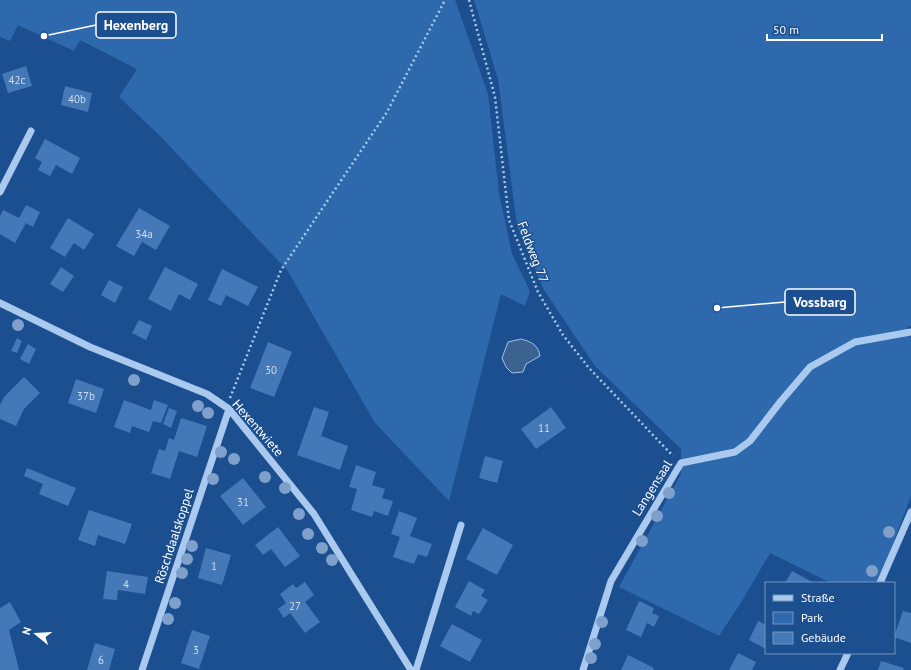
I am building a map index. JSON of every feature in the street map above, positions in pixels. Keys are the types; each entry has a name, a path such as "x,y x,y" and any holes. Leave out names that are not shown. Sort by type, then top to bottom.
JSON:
{"street":[{"path":"0,192 31,131"},
{"name":"Hexentwiete","path":"0,303 90,347 207,394 227,408 314,514 411,670"},
{"name":"Langensaal","path":"583,670 611,581 680,463 735,452 750,441 781,400 810,367 855,342 911,332"},
{"name":"Röschdaalskoppel","path":"142,670 227,408"},
{"path":"880,582 911,512"},
{"path":"416,670 461,525"},
{"path":"840,670 848,654"}],"path":[{"path":"227,408 281,270 387,112 446,0"},
{"name":"Feldweg 77","path":"469,0 495,97 509,220 538,292 563,335 589,368 680,463"}],"green space":[{"path":"0,0 455,0 488,94 499,193 512,254 530,291 525,306 501,294 449,501 375,423 287,270 160,136 119,97 137,69 80,40 74,51 18,25 10,41 0,37"},
{"path":"474,0 911,0 911,326 907,327 911,339 911,496 878,582 829,582 770,553 742,601 719,636 619,587 681,474 681,449 595,366 544,290 517,226 498,79"}],"shaded area":[{"path":"521,339 534,344 538,349 540,356 526,364 523,372 512,373 506,367 502,358 508,342"}],"building":[{"path":"26,66 32,86 8,93 2,74"},
{"path":"65,86 92,93 88,112 61,105"},
{"path":"45,139 80,158 72,174 56,165 50,176 38,170 42,162 35,158"},
{"path":"26,205 40,212 33,227 26,223 15,243 0,234 0,216 3,210 19,218"},
{"path":"139,208 170,226 156,250 142,242 134,256 116,246"},
{"path":"68,218 94,234 84,250 74,243 65,257 50,248"},
{"path":"61,267 74,276 63,292 50,284"},
{"path":"165,267 198,284 190,300 179,294 171,311 148,299"},
{"path":"222,269 258,287 248,306 226,295 221,306 208,300"},
{"path":"109,280 123,287 115,303 101,295"},
{"path":"139,320 152,326 146,340 132,333"},
{"path":"17,338 22,341 17,353 11,351"},
{"path":"268,342 292,352 274,397 250,388"},
{"path":"28,344 36,349 29,364 20,359"},
{"path":"24,377 40,393 24,409 16,426 0,419 0,405 4,397"},
{"path":"76,379 104,389 96,413 68,403"},
{"path":"124,400 151,410 154,400 168,405 161,423 153,421 149,432 132,426 130,433 114,427"},
{"path":"314,407 329,412 321,436 348,446 340,470 297,455"},
{"path":"551,407 566,428 536,449 521,429"},
{"path":"169,408 177,411 171,428 163,424"},
{"path":"181,418 207,426 197,457 179,451 170,479 151,473 159,449 165,451 169,438 174,440"},
{"path":"485,456 503,461 497,483 479,478"},
{"path":"356,465 376,472 372,485 385,489 382,498 393,501 388,516 374,511 372,517 351,510 357,489 349,487"},
{"path":"27,468 76,488 68,506 39,494 43,484 24,476"},
{"path":"243,478 266,507 243,525 220,496"},
{"path":"89,510 132,524 125,544 98,535 95,546 78,540"},
{"path":"399,511 417,518 410,536 432,544 427,557 418,554 414,564 393,557 400,537 391,534"},
{"path":"278,527 300,556 285,567 271,549 263,555 255,545"},
{"path":"483,528 513,545 497,575 466,559"},
{"path":"206,548 231,555 222,585 198,578"},
{"path":"107,571 148,577 145,594 118,590 117,600 103,599"},
{"path":"792,571 812,582 786,582"},
{"path":"469,581 485,590 481,596 488,600 479,614 473,611 471,616 455,607"},
{"path":"305,582 314,595 305,602 320,622 305,633 290,613 284,618 278,609 286,603 280,594 293,584 296,588"},
{"path":"639,601 654,608 652,613 659,616 654,627 647,623 641,637 626,630"},
{"path":"10,602 21,622 9,630 19,670 0,670 0,608"},
{"path":"903,611 911,613 911,643 895,637"},
{"path":"758,621 765,624 765,648 749,640"},
{"path":"452,624 482,640 470,662 440,646"},
{"path":"192,630 210,636 199,669 181,663"},
{"path":"95,643 115,649 109,670 87,670"},
{"path":"738,653 756,662 752,670 729,670"},
{"path":"628,655 654,668 653,670 621,670"},
{"path":"881,661 904,668 903,670 878,670"}],"place":[{"name":"Hexenberg","path":"44,36"},
{"name":"Vossbarg","path":"717,308"}]}
